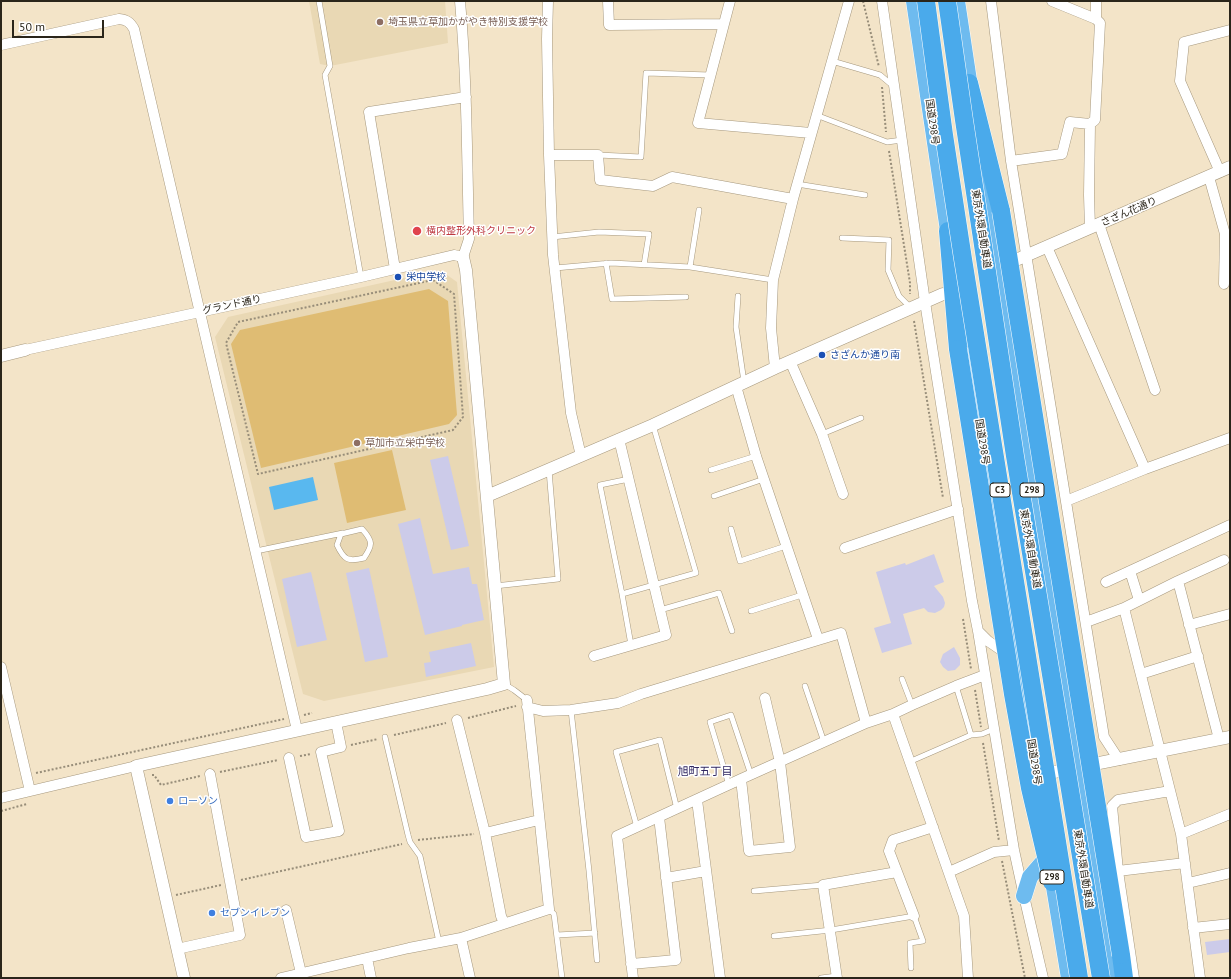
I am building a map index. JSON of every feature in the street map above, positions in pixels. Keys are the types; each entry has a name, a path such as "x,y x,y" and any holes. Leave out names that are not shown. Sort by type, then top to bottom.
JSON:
{"highway":[{"name":"298","path":"955,2 969,83 1022,429 1091,845 1111,978"},
{"name":"東京外環自動車道","path":"955,2 965,128 1015,456 1101,978"},
{"name":"東京外環自動車道","path":"917,3 944,134 962,260 1079,978"},
{"name":"国道298号","path":"917,3 948,231 1069,978"},
{"path":"969,83 1001,211 1093,776 1124,978"},
{"path":"948,231 958,349 1011,686 1030,788 1075,978"},
{"path":"1024,896 1030,877 1049,855"}],"street":[{"path":"1,798 136,766 504,684 466,270 463,257 469,239 466,97 460,1"},
{"path":"548,1 548,155 552,237 571,413 581,456"},
{"path":"608,1 609,25 724,24"},
{"path":"730,1 698,123 811,133"},
{"path":"775,368 771,328 773,280 797,184 849,1"},
{"path":"882,1 925,302 972,601 1014,850 1043,978"},
{"path":"991,1 1022,258 1066,501 1104,737 1119,760"},
{"path":"1011,161 1062,154 1070,122 1090,124 1095,120 1100,23 1096,19 1052,1"},
{"path":"1096,1 1096,19"},
{"path":"1,46 119,19 131,23 134,29 297,730"},
{"path":"1224,284 1225,234 1220,172 1180,81 1184,42 1230,30"},
{"path":"396,269 369,112 466,97"},
{"path":"1090,124 1088,196 1095,226 1155,390"},
{"path":"548,155 598,155 600,180 653,186 672,177 793,199"},
{"name":"さざん花通り","path":"1022,258 1220,172"},
{"path":"1047,246 1145,470"},
{"name":"グランド通り","path":"1,356 361,277 454,254 463,257"},
{"path":"487,496 581,456 942,294"},
{"path":"790,361 822,434 843,494"},
{"path":"740,384 756,456 818,639"},
{"path":"1066,501 1230,438"},
{"path":"594,656 666,635 619,439"},
{"path":"845,548 958,509"},
{"path":"1106,582 1230,525"},
{"path":"1086,622 1124,608 1224,560"},
{"path":"1130,571 1140,600"},
{"path":"1036,776 1224,738 1198,656 1178,581"},
{"path":"1124,608 1159,752 1181,834 1200,978"},
{"path":"1189,625 1230,614"},
{"path":"978,631 988,641 1018,660"},
{"path":"527,704 543,712 571,710 618,703 640,694 841,633 866,723"},
{"path":"1141,674 1198,656"},
{"path":"1066,695 1091,660"},
{"path":"1,667 30,791"},
{"path":"633,978 617,836 866,723 893,714 985,675"},
{"path":"741,779 749,851 790,847 780,762 765,698"},
{"path":"281,978 461,938 549,909 527,704"},
{"path":"893,714 964,916 968,978"},
{"path":"457,720 485,833 501,916 504,923"},
{"path":"289,758 306,837 339,831 321,752 341,747 336,722"},
{"path":"136,766 184,978"},
{"path":"177,949 240,935 210,774"},
{"path":"1134,978 1118,871 1112,806 1118,800 1170,791"},
{"path":"697,800 720,978"},
{"path":"1181,834 1230,814"},
{"path":"631,964 676,960 659,817"},
{"path":"485,833 539,820"},
{"path":"914,916 889,851 893,840 933,827"},
{"path":"1091,845 1118,871"},
{"path":"949,872 994,852 1014,850"},
{"path":"1118,871 1185,863"},
{"path":"666,878 706,871"},
{"path":"837,977 823,885 897,872"},
{"path":"1188,883 1230,873"},
{"path":"286,910 301,973"},
{"path":"1193,928 1230,924"},
{"path":"461,938 470,978"},
{"path":"367,958 371,978"}],"lane":[{"path":"319,1 330,66 325,75 361,277"},
{"path":"832,61 880,75 895,86"},
{"path":"598,155 641,157 646,72 710,75"},
{"path":"816,115 887,142 902,140"},
{"path":"797,184 865,195"},
{"path":"690,267 699,210"},
{"path":"552,237 599,232 649,234 644,265"},
{"path":"842,238 889,240 888,270 899,296 911,308"},
{"path":"555,268 606,263 690,267 773,280"},
{"path":"606,263 612,299 686,297"},
{"path":"738,296 736,327 740,384"},
{"path":"822,434 861,418"},
{"path":"622,594 696,573 653,424"},
{"path":"711,470 756,456"},
{"path":"495,586 558,579 549,469"},
{"path":"629,479 600,486 631,645"},
{"path":"714,496 764,479"},
{"path":"256,551 351,531 362,529 370,537 370,549 364,558 352,561 342,556 338,545 341,534 351,531"},
{"path":"731,529 740,561 786,546"},
{"path":"660,610 719,593 732,631"},
{"path":"750,611 802,595"},
{"path":"902,679 912,705"},
{"path":"504,684 514,690 527,704"},
{"path":"806,686 824,742"},
{"path":"956,686 971,735"},
{"path":"571,710 590,872 597,960"},
{"path":"729,785 710,722 731,715 751,775"},
{"path":"909,762 971,735 982,734 994,730"},
{"path":"385,737 410,842 420,856 439,942"},
{"path":"637,827 616,752 660,740 677,809"},
{"path":"754,891 823,885"},
{"path":"549,909 554,914 562,978"},
{"path":"774,936 831,930 914,916 923,941 910,942 910,968"},
{"path":"557,935 595,934"},
{"path":"821,978 837,977"}],"path":[{"path":"432,280 454,294 464,417 453,430 258,474 226,343 238,322 432,280"},
{"path":"35,773 312,713"},
{"path":"166,897 410,842 485,833"}],"shaded area":[{"name":"埼玉県立草加かがやき特別支援学校","path":"309,1 445,1 448,43 330,66 320,64"},
{"name":"草加市立栄中学校","path":"440,270 457,282 494,667 324,701 303,694 215,337 228,317"},
{"path":"429,289 448,301 457,415 449,424 261,468 231,344 240,330"},
{"path":"392,450 406,510 347,523 334,463"}],"water":[{"path":"313,477 318,500 274,510 269,487"}],"building":[{"path":"448,456 469,546 451,550 430,460"},
{"path":"420,518 433,574 469,567 472,584 477,584 484,620 425,635 398,524"},
{"path":"934,554 944,582 934,586 943,597 945,603 944,607 935,613 928,612 924,608 903,614 912,644 882,653 874,628 891,623 876,572 905,563 906,565"},
{"path":"369,568 388,657 365,662 346,573"},
{"path":"311,572 327,640 297,647 282,579"},
{"path":"471,643 476,666 426,677 424,663 431,662 429,652"},
{"path":"954,647 960,658 960,665 955,670 948,671 940,662 943,654"},
{"path":"1230,939 1230,952 1207,955 1205,942"}],"place":[{"name":"埼玉県立草加かがやき特別支援学校","path":"380,22"},
{"name":"横内整形外科クリニック","path":"417,231"},
{"name":"栄中学校","path":"398,277"},
{"name":"さざんか通り南","path":"822,355"},
{"name":"草加市立栄中学校","path":"357,443"},
{"name":"ローソン","path":"170,801"},
{"name":"セブンイレブン","path":"212,913"}],"district":[{"name":"旭町五丁目","path":"705,772"}]}
